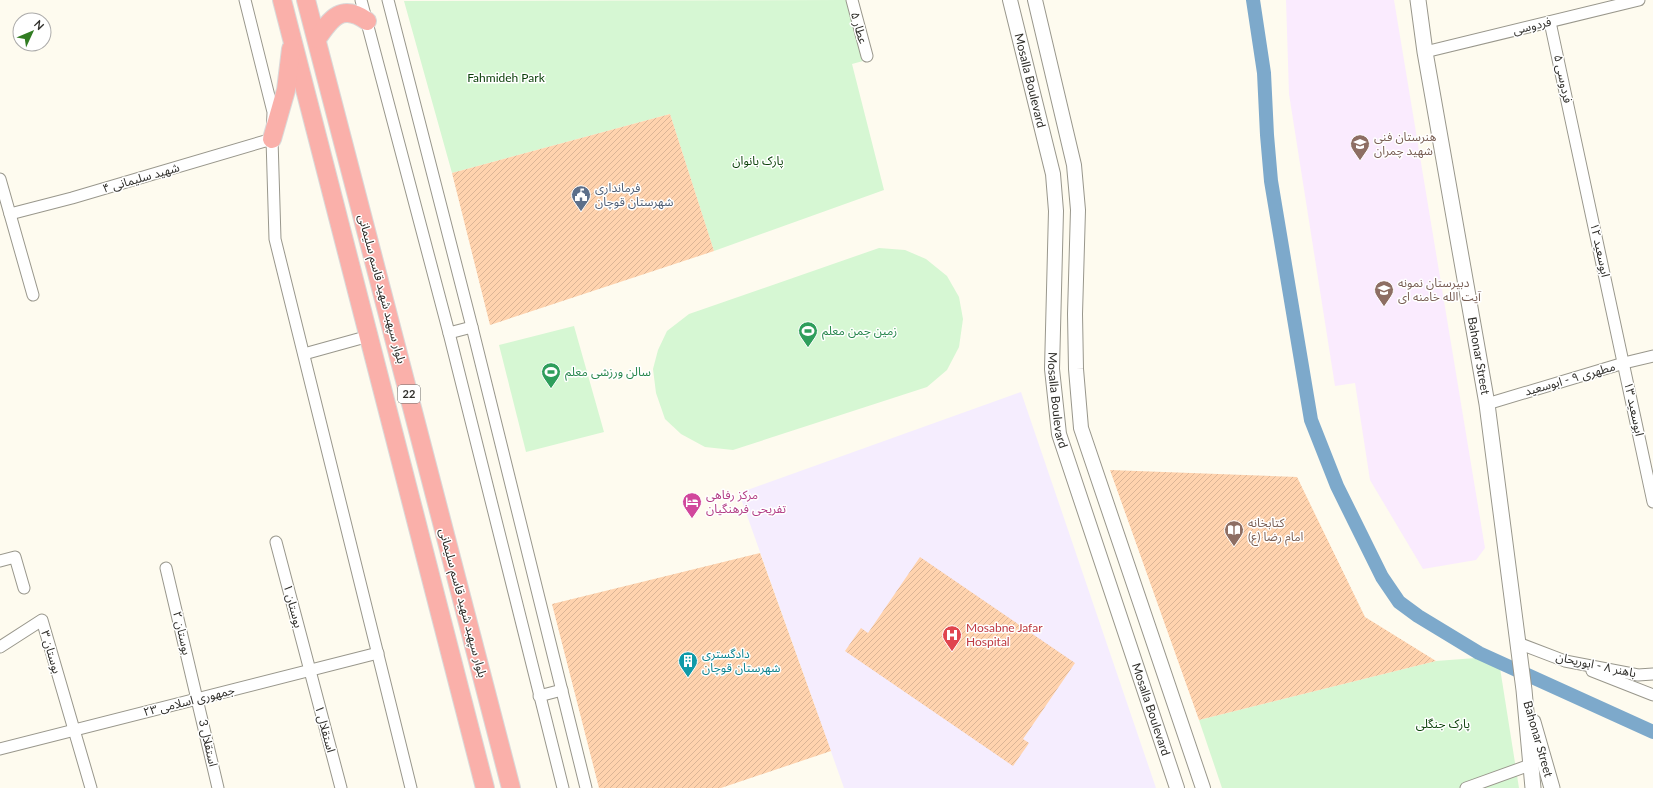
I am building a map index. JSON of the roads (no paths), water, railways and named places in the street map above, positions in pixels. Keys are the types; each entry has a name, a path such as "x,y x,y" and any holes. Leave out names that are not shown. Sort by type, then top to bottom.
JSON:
{"highway":[{"name":"بلوار سپهبد شهید قاسم سلیمانی","path":"282,0 485,788"},
{"name":"بلوار سپهبد شهید قاسم سلیمانی","path":"306,0 511,788"},
{"path":"317,39 327,24 336,16 347,12 358,15 366,21"},
{"path":"272,139 286,90 292,38"}],"main road":[{"name":"Bahonar Street","path":"1418,0 1424,52 1486,404 1524,690 1533,788"},
{"name":"Bahonar Street","path":"1524,690 1552,788"}],"street":[{"path":"245,0 273,112 272,139 275,239 412,788"},
{"path":"361,0 449,333 563,788"},
{"path":"388,0 472,327 586,788"},
{"name":"عطار ۵","path":"852,0 867,56"},
{"name":"Mosalla Boulevard","path":"1010,0 1053,174 1056,211 1052,369 1059,434 1177,788"},
{"name":"Mosalla Boulevard","path":"1034,0 1074,165 1078,210 1075,314 1076,369 1081,428 1203,788"},
{"name":"فردوسی","path":"1424,52 1639,0"},
{"name":"فردوسی ۵","path":"1550,22 1575,136"},
{"name":"ابوسعید ۱۲","path":"1575,136 1624,363"},
{"name":"شهید سلیمانی ۴","path":"10,214 72,198 272,139"},
{"path":"0,179 33,295"},
{"path":"449,333 472,327"},
{"path":"304,354 369,336"},
{"name":"مطهری ۹ - ابوسعید","path":"1486,404 1624,363 1653,356"},
{"name":"ابوسعید ۱۳","path":"1624,363 1653,502"},
{"name":"بوستان ۱","path":"276,542 310,670"},
{"path":"0,561 15,557 24,588"},
{"name":"بوستان ۲","path":"166,568 197,698"},
{"name":"بوستان ۳","path":"0,647 42,620 74,731"},
{"name":"باهنر ۸ - ابوریحان","path":"1519,650 1565,661 1638,675 1653,674"},
{"name":"جمهوری اسلامی ۲۳","path":"0,749 378,653"},
{"path":"1565,661 1653,694"},
{"name":"استقلال ۱","path":"310,670 341,788"},
{"path":"540,696 562,690"},
{"name":"استقلال 3","path":"197,698 218,788"},
{"path":"74,731 91,788"},
{"path":"1466,788 1530,765"}],"waterway":[{"path":"1253,0 1264,73 1271,181 1311,420 1337,486 1382,577 1399,602 1418,616 1479,653 1653,732"}],"place":[{"name":"هنرستان فنی شهید چمران","path":"1360,161"},
{"name":"فرمانداری شهرستان قوچان","path":"581,212"},
{"name":"دبیرستان نمونه آیت الله خامنه ای","path":"1384,307"},
{"name":"زمین چمن معلم","path":"808,348"},
{"name":"سالن ورزشی معلم","path":"551,389"},
{"name":"مرکز رفاهی تفریحی فرهنگیان","path":"692,519"},
{"name":"کتابخانه امام رضا (ع)","path":"1234,547"},
{"name":"Mosabne Jafar Hospital","path":"952,652"},
{"name":"دادگستری شهرستان قوچان","path":"688,678"}],"park label":[{"name":"Fahmideh Park","path":"506,78"},
{"name":"پارک بانوان","path":"758,161"},
{"name":"پارک جنگلی","path":"1443,724"}]}
